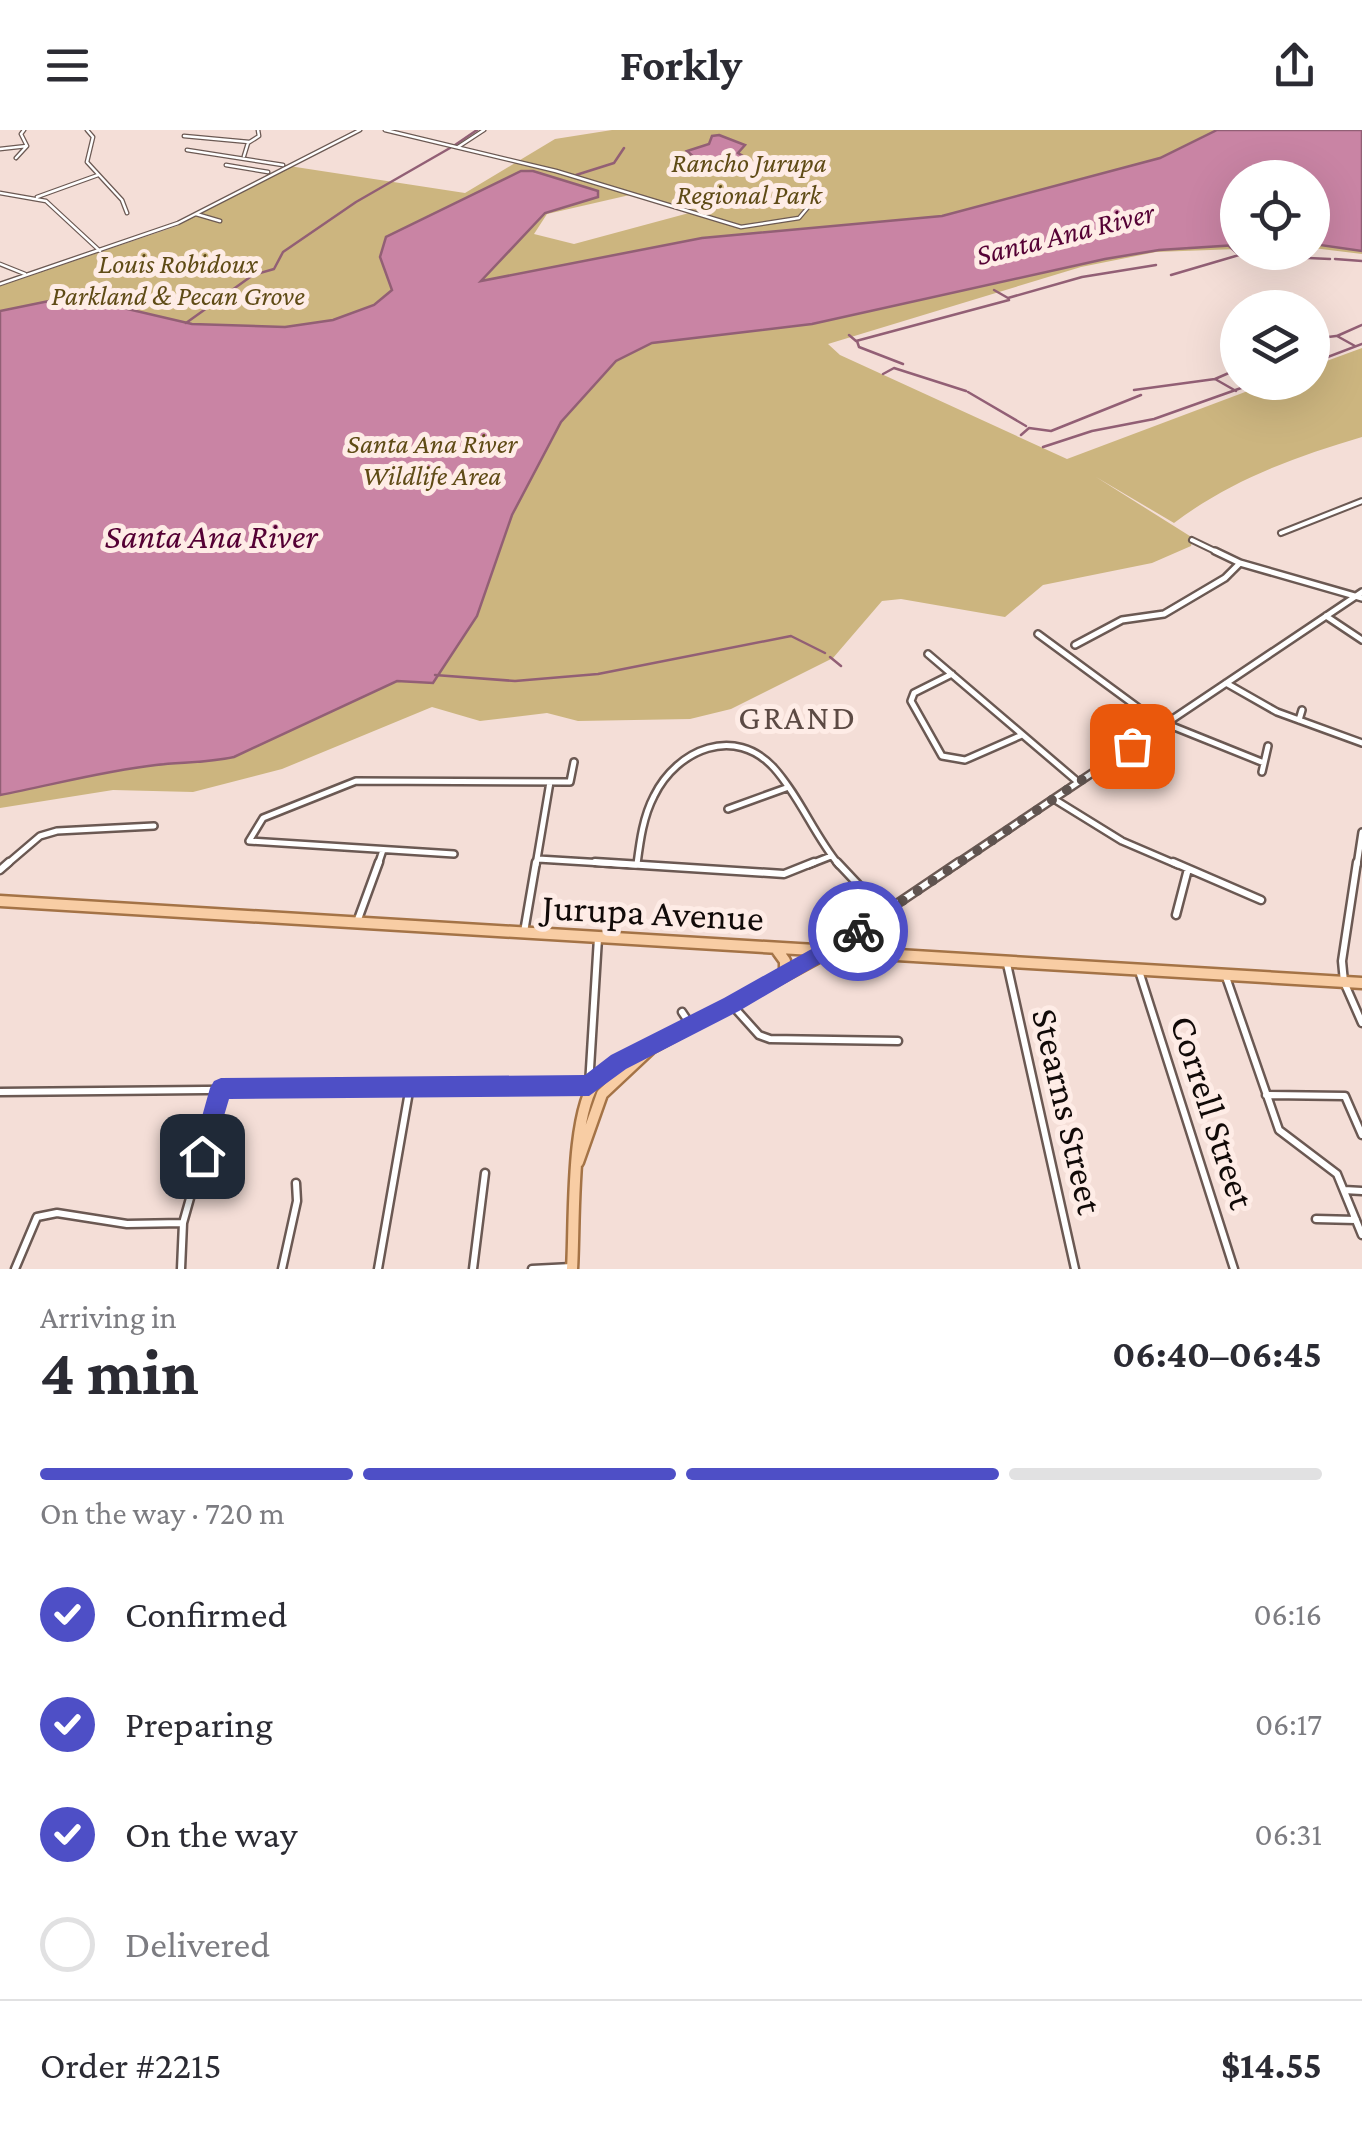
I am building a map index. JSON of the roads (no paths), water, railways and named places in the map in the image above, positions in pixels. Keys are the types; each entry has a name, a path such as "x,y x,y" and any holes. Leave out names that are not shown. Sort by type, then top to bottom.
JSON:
{"main road":[{"name":"Jurupa Avenue","path":"0,901 1362,984"},
{"path":"868,924 870,941 882,956"},
{"path":"777,950 785,961 785,975"},
{"path":"572,1268 578,1125 589,1086 618,1062 826,952"},
{"path":"578,1162 602,1094 650,1048"}],"street":[{"path":"24,130 21,134 27,146"},
{"path":"87,130 92,137 87,162 122,200 127,212"},
{"path":"184,136 249,142 259,136 258,130"},
{"path":"0,284 196,214 286,164 360,130"},
{"path":"385,130 556,170 741,227 799,218 812,206 812,193"},
{"path":"455,146 484,130"},
{"path":"243,157 249,142"},
{"path":"0,149 27,146"},
{"path":"16,158 27,146"},
{"path":"187,150 286,164"},
{"path":"226,166 272,172"},
{"path":"35,198 100,175"},
{"path":"0,194 35,198 52,205 64,221 100,251"},
{"path":"196,214 220,221"},
{"path":"0,264 27,274"},
{"path":"1281,533 1362,501"},
{"path":"1192,540 1240,562 1360,596"},
{"path":"1076,644 1122,620 1164,614 1225,578 1240,562"},
{"path":"826,952 1360,596"},
{"path":"1326,616 1362,640"},
{"path":"1038,634 1165,724 1264,763"},
{"path":"928,654 1078,782"},
{"path":"952,674 914,693 910,701 935,752 948,762 972,760 1022,734"},
{"path":"1226,683 1276,712 1362,743"},
{"path":"1300,720 1302,710"},
{"path":"637,864 650,798 677,765 701,748 725,742 749,746 771,761 831,856 885,913"},
{"path":"1262,772 1268,746"},
{"path":"454,854 249,842 263,818 356,781 570,782 574,762"},
{"path":"523,935 550,782"},
{"path":"728,810 786,788"},
{"path":"1054,799 1098,830 1261,900"},
{"path":"0,870 40,836 56,831 154,826"},
{"path":"1362,832 1342,961 1344,982 1362,1022"},
{"path":"358,922 383,850"},
{"path":"538,859 784,874 831,856"},
{"path":"1176,916 1188,869"},
{"path":"589,1086 598,938"},
{"name":"Stearns Street","path":"1007,964 1075,1269"},
{"name":"Correll Street","path":"1139,971 1234,1269"},
{"path":"1226,976 1284,1137 1330,1167 1362,1234"},
{"path":"732,1005 758,1035 770,1040 898,1041"},
{"path":"682,1012 692,1026"},
{"path":"378,1269 410,1086"},
{"path":"0,1092 589,1086 602,1094"},
{"path":"182,1269 183,1223 221,1088"},
{"path":"1266,1095 1345,1096 1362,1136"},
{"path":"473,1269 485,1173"},
{"path":"282,1269 297,1201 296,1183"},
{"path":"1344,1190 1362,1191"},
{"path":"15,1269 36,1217 57,1213 127,1224 183,1223"},
{"path":"1316,1219 1356,1220"},
{"path":"532,1269 572,1268"}],"water":[{"name":"Santa Ana River","path":"1217,130 1362,130 1362,251 1330,246 1330,160 1220,160 1220,246 1105,259 812,324 652,343 616,361 561,422 512,515 477,616 433,683 397,681 234,757 97,774 0,795 0,311 49,301 119,307 192,324 285,327 333,320 374,305 392,290 380,257 386,237 521,171 533,171 598,191 598,197 545,213 481,281 702,238 942,216 1160,158"},
{"path":"712,136 745,145 738,153 748,159 745,164 695,158 687,151 709,144"}],"waterway":[{"path":"455,145 477,130"},
{"path":"186,323 253,275 274,269 283,252 356,202 450,148"},
{"path":"576,175 614,163 624,148"},
{"path":"1335,259 1362,261"},
{"path":"1171,275 1220,261"},
{"path":"994,290 1008,298 1082,277 1156,265"},
{"path":"849,335 856,341 1009,300"},
{"path":"1355,346 1337,336 1362,325"},
{"path":"1330,337 1336,336"},
{"path":"857,341 859,347 903,364"},
{"path":"1330,356 1362,344"},
{"path":"883,374 894,368 966,391"},
{"path":"1215,379 1220,377"},
{"path":"1134,390 1215,379"},
{"path":"1215,379 1220,382"},
{"path":"968,392 1026,426"},
{"path":"1021,435 1029,428 1051,431 1141,395"},
{"path":"1043,447 1092,431 1154,419 1220,396"},
{"path":"435,675 515,681 598,674 791,636 825,653"},
{"path":"830,657 841,666"}],"district":[{"name":"GRAND","path":"798,717"}],"park label":[{"name":"Rancho Jurupa Regional Park","path":"749,178"},
{"name":"Louis Robidoux Parkland & Pecan Grove","path":"178,279"},
{"name":"Santa Ana River Wildlife Area","path":"432,459"}]}
